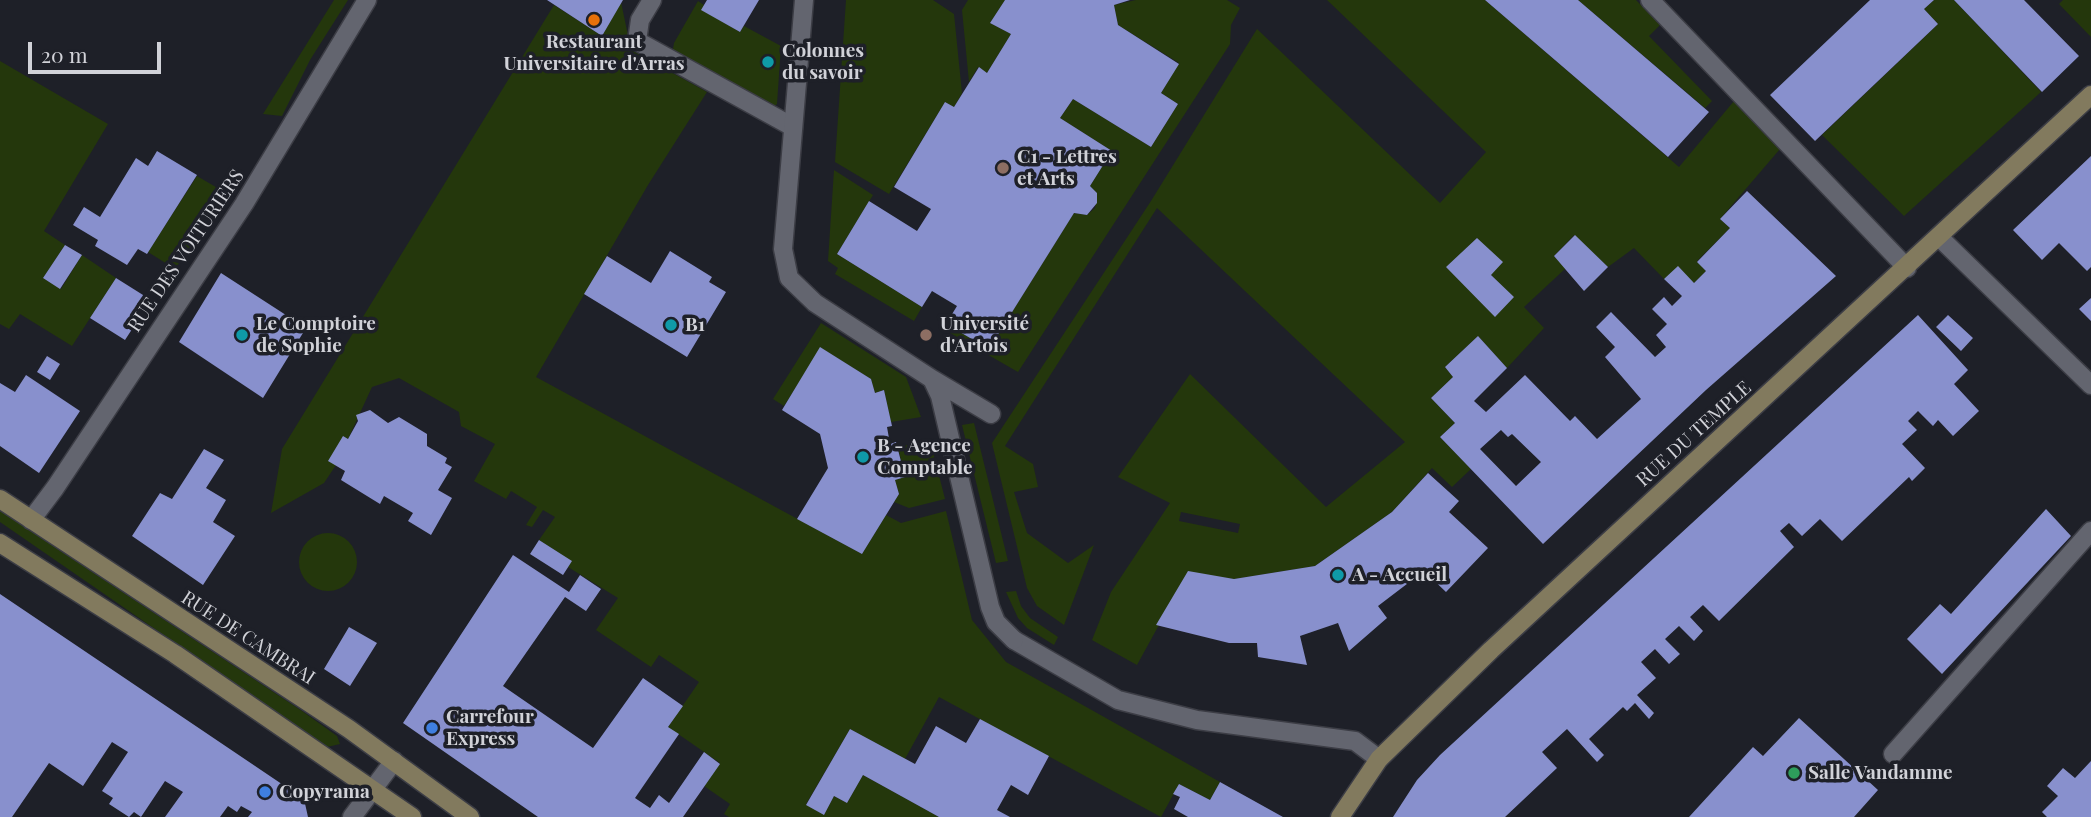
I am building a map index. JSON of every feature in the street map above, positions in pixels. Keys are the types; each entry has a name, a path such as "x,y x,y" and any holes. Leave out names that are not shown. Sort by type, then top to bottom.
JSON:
{"main road":[{"name":"RUE DU TEMPLE","path":"1340,817 1379,759 1558,586 1907,268 2091,95"},
{"name":"RUE DE CAMBRAI","path":"0,499 394,761 470,817"},
{"path":"0,542 175,654 412,817"}],"street":[{"name":"RUE DES VOITURIERS","path":"31,520 244,204 367,0"},
{"path":"652,0 640,20 637,41 793,127"},
{"path":"803,0 783,249 789,278 815,303 990,414"},
{"path":"1650,0 1907,268"},
{"path":"1940,237 2091,385"},
{"path":"932,379 940,396 990,607 996,622 1014,640 1118,701 1196,720 1356,741 1379,759"},
{"path":"1893,754 2091,531"},
{"path":"352,817 394,761"}],"green space":[{"path":"334,0 348,0 310,60 282,116 263,114"},
{"path":"846,0 933,0 954,14 962,93 954,107 945,102 889,194 835,162"},
{"path":"968,0 1005,0 990,23 1011,34 987,73 978,67 969,82 962,10"},
{"path":"1136,0 1227,0 1240,8 1231,25 1230,44 1018,372 943,329 946,324 989,349 1074,213 1087,215 1095,208 1097,193 1090,186 1112,151 1060,118 1073,99 1151,147 1178,104 1161,93 1179,63 1118,25 1114,5"},
{"path":"1327,0 1485,0 1679,167 1734,101 1780,149 1720,219 1730,228 1697,261 1706,271 1694,283 1664,279 1634,248 1608,267 1574,235 1554,256 1566,268 1524,307 1544,328 1507,368 1478,336 1445,367 1453,377 1431,398 1455,423 1440,437 1471,469 1452,487 1432,468 1392,512 1315,566 1234,579 1188,572 1137,665 1092,640 1111,592 1170,503 1118,477 1190,374 1326,507 1405,442 1157,208 1005,446 1033,464 1038,487 1014,492 1027,533 1068,563 1094,545 1064,625 1037,606 1027,588 992,443 1151,201 1257,29 1440,203 1486,152","holes":["1477,238 1491,275 1513,297 1447,267","1181,512 1240,524 1238,533 1179,521"]},
{"path":"1578,0 1636,0 1660,25 1649,36 1712,101 1705,108"},
{"path":"1934,0 1954,0 2041,92 1904,216 1822,135 1938,24 1924,9"},
{"path":"2063,0 2091,0 2091,37 2059,4"},
{"path":"698,1 704,5 702,10 740,32 744,26 781,46 777,104 773,107 672,55 674,43"},
{"path":"621,2 631,50 707,92 648,185 536,377 862,554 886,515 901,523 946,511 972,620 1006,662 1220,782 1210,800 1179,784 1161,817 939,697 905,759 850,729 806,804 824,815 834,796 847,803 863,775 939,817 729,817 724,814 730,804 704,786 720,763 668,727 699,682 659,655 651,667 596,630 618,598 568,567 571,561 539,540 555,517 543,510 532,527 526,525 537,507 511,491 506,499 474,481 495,444 461,426 459,412 399,378 372,387 348,439 343,436 336,465 324,483 271,513 282,449 554,5 602,36"},
{"path":"0,61 108,124 44,231 65,245 43,278 61,289 82,255 116,278 72,346 20,314 9,329 0,324"},
{"path":"834,170 873,195 837,254 922,307 914,321 835,274 838,268 828,261"},
{"path":"197,176 226,193 175,269 148,252"},
{"path":"821,323 906,377 921,417 891,422 884,390 875,393 871,379 821,348 784,406 773,399"},
{"path":"974,423 1008,561 996,563 962,425"},
{"path":"930,440 945,499 909,508 894,502 899,494 895,480 905,477 898,447"},
{"path":"0,511 302,711 337,736 340,744 327,747 294,725 0,522"},
{"path":"322,533 334,533 349,541 357,556 357,568 349,583 334,591 322,591 307,583 299,568 299,556 307,541"},
{"path":"1016,591 1021,606 1030,618 1058,637 1054,645 1027,628 1018,618 1006,592"}],"building":[{"name":"Restaurant Universitaire d'Arras","path":"547,0 623,0 602,36"},
{"name":"Restaurant Universitaire d'Arras","path":"707,0 759,0 740,32 701,10"},
{"name":"C1 - Lettres et Arts","path":"1005,0 1130,0 1114,5 1118,25 1179,64 1161,93 1178,104 1151,147 1073,99 1060,118 1112,151 1090,186 1097,193 1097,203 1087,215 1074,213 989,349 946,324 957,306 932,291 922,307 837,254 869,201 917,231 931,209 894,187 945,102 954,107 979,67 987,73 1011,34 990,23"},
{"path":"1485,0 1578,0 1709,112 1668,157"},
{"path":"1870,0 1934,0 1924,9 1938,24 1815,141 1770,95"},
{"path":"1954,0 2024,0 2079,56 2042,92"},
{"path":"157,151 197,175 147,254 138,249 127,265 95,246 98,240 73,225 84,207 100,217 136,158 148,166"},
{"path":"2091,156 2091,267 2087,271 2059,243 2042,260 2013,230"},
{"path":"1747,191 1836,276 1706,390 1543,544 1440,437 1455,423 1431,398 1453,377 1445,367 1478,336 1507,368 1474,401 1486,412 1525,375 1570,421 1575,416 1597,439 1641,399 1605,357 1615,347 1596,327 1611,312 1655,357 1666,347 1656,335 1667,324 1652,309 1664,297 1672,306 1682,296 1664,279 1678,266 1694,283 1706,271 1697,262 1730,228 1720,219","holes":["1501,430 1508,437 1512,434 1541,462 1516,486 1480,449"]},
{"path":"1575,235 1608,267 1584,291 1554,256"},
{"path":"1477,238 1503,262 1491,275 1514,297 1495,317 1446,267"},
{"path":"65,245 82,255 60,289 43,278"},
{"name":"B1","path":"670,251 712,277 709,282 726,292 687,357 584,294 607,256 651,283"},
{"name":"Le Comptoire de Sophie","path":"221,273 306,328 263,398 179,342"},
{"path":"116,278 151,300 125,340 90,318"},
{"path":"2091,298 2091,321 2079,309"},
{"path":"1918,315 1968,370 1954,384 1979,411 1953,436 1938,420 1933,426 1918,411 1908,421 1917,430 1902,444 1925,468 1912,481 1909,477 1842,541 1820,519 1802,536 1789,523 1780,531 1794,547 1719,621 1703,605 1690,617 1703,631 1694,641 1679,626 1665,639 1680,654 1669,664 1655,649 1641,662 1656,678 1637,695 1654,713 1649,719 1635,703 1627,711 1623,707 1589,739 1604,755 1597,762 1567,729 1542,752 1557,768 1505,817 1393,817 1417,780 1440,755"},
{"path":"1948,315 1973,338 1961,351 1936,327"},
{"name":"B - Agence Comptable","path":"820,347 871,379 875,393 884,390 892,426 887,427 890,444 896,442 905,477 895,480 899,494 862,554 797,519 828,468 820,434 782,410"},
{"path":"47,356 60,364 50,380 37,372"},
{"path":"26,375 80,411 39,473 0,446 0,383 15,392"},
{"path":"370,410 388,423 399,417 427,434 427,446 447,458 445,463 452,467 438,490 452,498 431,535 408,521 413,513 384,496 380,504 341,480 345,471 328,461 343,436 348,439 358,421 356,415"},
{"path":"204,449 224,460 206,488 226,500 213,522 235,536 203,585 132,536 160,493 172,499"},
{"name":"A - Accueil","path":"1428,473 1459,501 1449,512 1488,548 1446,592 1424,571 1378,606 1387,618 1349,651 1338,623 1300,636 1307,665 1258,657 1257,643 1229,643 1156,625 1188,571 1234,579 1315,566 1392,512"},
{"path":"2046,509 2071,536 1942,674 1907,639 1940,604 1951,614"},
{"path":"539,540 572,561 563,575 530,554"},
{"path":"513,555 569,592 580,575 601,589 586,611 565,597 503,686 593,748 643,678 683,706 668,727 679,734 635,798 650,808 659,795 669,803 704,752 720,764 683,817 538,817 403,723"},
{"path":"0,594 304,799 308,817 248,817 252,812 241,806 237,812 228,806 220,817 165,817 183,792 165,781 141,817 134,812 129,817 109,804 113,798 102,791 128,752 112,742 83,786 49,763 12,817 0,817"},
{"path":"349,627 377,643 350,686 324,669"},
{"name":"Salle Vandamme","path":"1799,718 1878,790 1854,817 1689,817 1753,747 1763,756"},
{"path":"980,719 1049,756 1028,795 1011,785 997,810 1010,817 939,817 863,775 847,803 834,796 824,815 806,805 850,729 915,764 936,726 966,743"},
{"path":"2091,761 2091,817 2047,817 2042,812 2058,796 2047,786 2063,768 2075,778"},
{"path":"1220,782 1283,817 1188,817 1174,809 1180,797 1173,794 1179,784 1210,800"}],"place":[{"name":"Restaurant Universitaire d'Arras","path":"594,20"},
{"name":"Colonnes du savoir","path":"768,62"},
{"name":"C1 - Lettres et Arts","path":"1003,168"},
{"name":"B1","path":"671,325"},
{"name":"Le Comptoire de Sophie","path":"242,335"},
{"name":"Université d'Artois","path":"926,335"},
{"name":"B - Agence Comptable","path":"863,457"},
{"name":"A - Accueil","path":"1338,575"},
{"name":"Carrefour Express","path":"432,728"},
{"name":"Salle Vandamme","path":"1794,773"},
{"name":"Copyrama","path":"265,792"}]}
